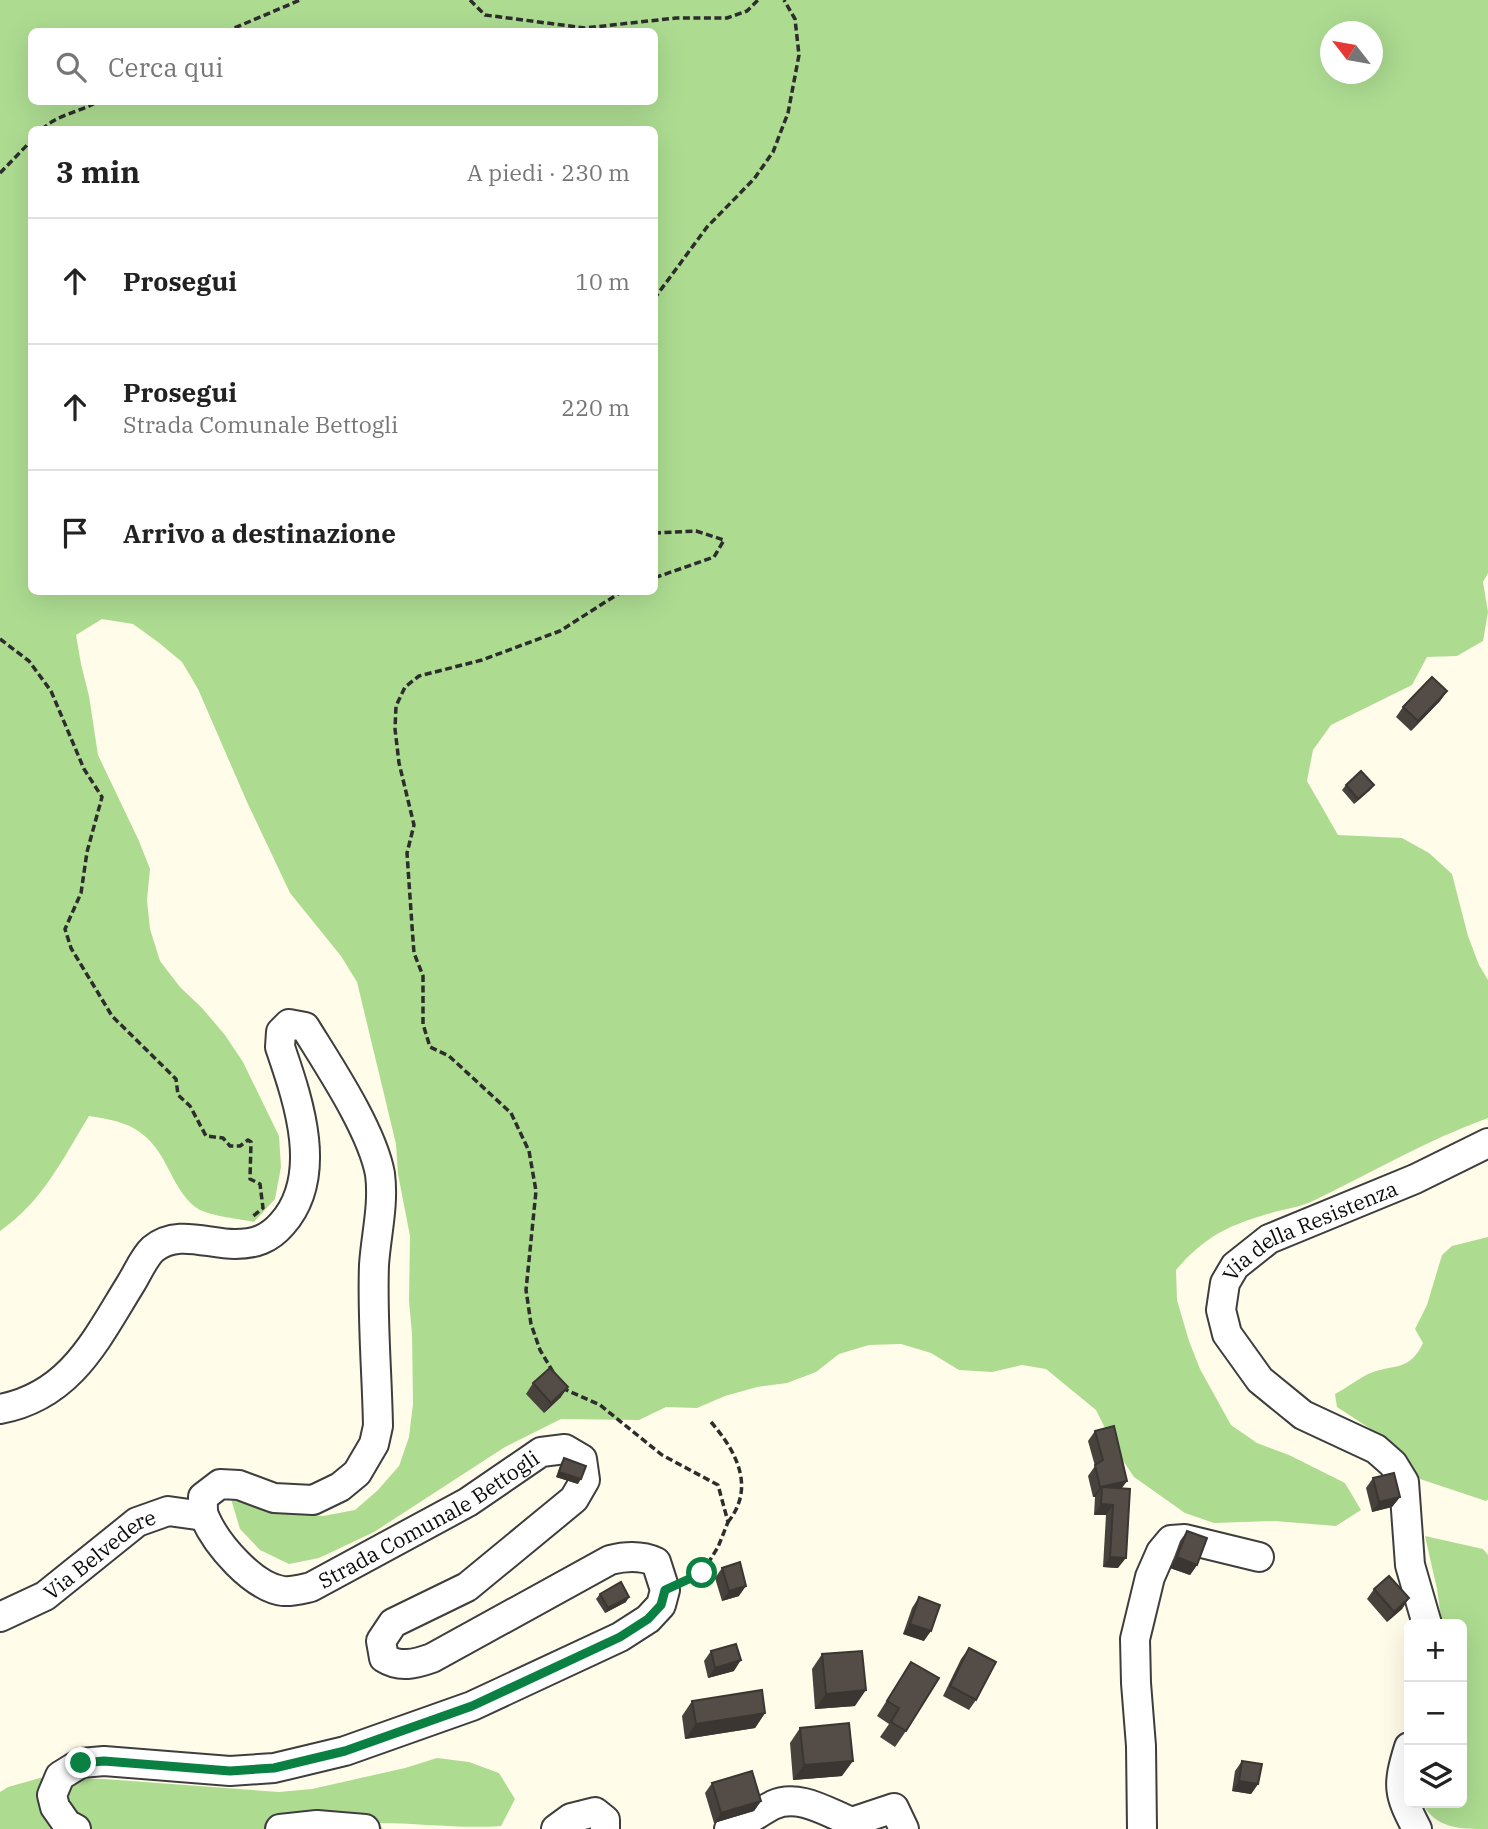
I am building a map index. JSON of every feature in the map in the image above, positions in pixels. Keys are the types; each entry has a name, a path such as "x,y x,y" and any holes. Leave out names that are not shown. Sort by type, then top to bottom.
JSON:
{"street":[{"path":"0,1409 46,1392 64,1380 89,1350 152,1250 176,1237 234,1244 258,1242 274,1233 289,1216 302,1189 305,1167 303,1133 288,1070 279,1046 281,1032 289,1024 305,1027 368,1137 380,1174 381,1204 374,1266 378,1426 374,1444 357,1473 340,1487 313,1500 274,1498 239,1485 220,1483 203,1497 204,1516"},
{"name":"Via della Resistenza","path":"1426,1619 1410,1565 1404,1482 1393,1464 1376,1450 1303,1415 1259,1380 1227,1334 1221,1310 1225,1283 1234,1266 1269,1239 1415,1179 1488,1143"},
{"name":"Strada Comunale Bettogli","path":"204,1516 245,1572 261,1583 284,1591 311,1587 468,1502 541,1452 565,1449 582,1459 585,1480 574,1499 467,1587 393,1623 381,1640 384,1658 394,1664 414,1664 432,1658 610,1560 624,1556 656,1562 665,1590"},
{"name":"Via Belvedere","path":"0,1617 45,1596 137,1522 168,1511 204,1516"},
{"path":"1142,1829 1135,1639 1150,1577 1161,1552 1171,1540 1185,1539 1259,1557"},
{"path":"76,1829 67,1824 55,1807 52,1795 60,1776 81,1763 104,1761 230,1771 274,1768 345,1751 472,1706 620,1637 648,1619 661,1605 665,1590"},
{"path":"1404,1764 1400,1777 1404,1805"},
{"path":"729,1829 747,1822 774,1805 799,1801 852,1822 894,1808 904,1829"},
{"path":"1406,1808 1417,1829"},
{"path":"556,1829 571,1818 595,1812 606,1820 605,1829"},
{"path":"280,1829 317,1825 365,1829"}],"path":[{"path":"234,28 300,0"},
{"path":"470,0 485,15 586,28 676,18 727,18 747,11 758,0"},
{"path":"658,294 707,227 754,179 773,152 788,113 799,55 795,19 784,0"},
{"path":"45,126 91,105"},
{"path":"0,173 28,144"},
{"path":"658,533 696,531 724,540 714,557 658,577"},
{"path":"616,595 559,631 482,660 419,676 405,687 396,706 395,729 399,763 414,825 407,853 414,953 423,976 423,1024 430,1048 449,1056 511,1113 528,1151 537,1191 526,1290 531,1324 540,1350 563,1389 600,1405 662,1455 718,1485 728,1522"},
{"path":"0,639 29,661 51,691 84,769 102,797 87,852 81,893 65,929 71,948 112,1016 176,1079 178,1095 190,1106 206,1136 223,1138 230,1146 240,1146 248,1140 251,1142 250,1179 260,1184 264,1208 252,1216 252,1230 274,1233"},
{"path":"665,1590 702,1573 718,1547 728,1522 738,1509 742,1480 728,1442 710,1422"}],"green space":[{"path":"0,0 1488,0 1488,573 1483,582 1488,612 1483,641 1457,656 1427,657 1412,685 1331,725 1313,750 1307,781 1338,835 1402,838 1429,853 1452,874 1468,936 1488,980 1488,1118 1421,1147 1313,1201 1230,1227 1197,1248 1176,1270 1177,1300 1189,1341 1200,1369 1231,1425 1257,1443 1289,1455 1345,1483 1361,1510 1336,1526 1274,1521 1214,1523 1185,1513 1134,1477 1116,1450 1096,1410 1046,1369 1022,1365 992,1372 959,1370 931,1353 901,1344 869,1345 839,1354 816,1372 787,1383 757,1387 697,1408 666,1407 639,1420 561,1419 505,1447 374,1532 319,1558 289,1564 260,1550 240,1529 231,1499 291,1513 323,1516 355,1510 378,1490 399,1466 409,1437 413,1404 409,1301 410,1236 398,1174 396,1144 357,982 341,956 290,893 198,689 182,662 158,642 133,624 102,619 76,635 98,755 150,869 147,900 150,929 160,961 180,987 225,1035 243,1062 279,1136 281,1167 275,1199 254,1222 219,1216 200,1210 190,1203 163,1158 138,1131 117,1122 89,1116 60,1164 28,1207 0,1231"},
{"path":"1488,1237 1486,1501 1420,1479 1389,1441 1337,1407 1335,1394 1368,1374 1400,1366 1412,1359 1423,1343 1415,1329 1427,1305 1442,1255 1452,1246"},
{"path":"1425,1536 1483,1549 1488,1555 1488,1829 1450,1826 1434,1818 1425,1808 1467,1808 1467,1619 1441,1619"},
{"path":"437,1758 469,1762 499,1773 515,1799 501,1826 378,1823 383,1829 0,1829 0,1792 40,1778 104,1779 279,1792 312,1789"}],"building":[{"path":"1432,677 1447,691 1418,721 1403,707"},
{"path":"1361,771 1374,785 1358,799 1346,785"},
{"path":"550,1368 568,1387 551,1403 533,1383"},
{"path":"1114,1426 1127,1481 1100,1487 1095,1465 1103,1460 1095,1431"},
{"path":"564,1458 586,1466 581,1479 559,1472"},
{"path":"1394,1473 1400,1497 1379,1502 1373,1478"},
{"path":"1102,1487 1130,1489 1126,1558 1110,1557 1113,1505 1101,1504"},
{"path":"1187,1531 1207,1538 1197,1565 1177,1557"},
{"path":"740,1562 746,1586 729,1591 722,1568"},
{"path":"1389,1576 1409,1598 1394,1612 1374,1589"},
{"path":"621,1582 629,1597 608,1608 600,1594"},
{"path":"919,1597 940,1605 931,1631 910,1624"},
{"path":"736,1644 741,1660 715,1668 711,1651"},
{"path":"969,1648 996,1662 976,1700 950,1686"},
{"path":"862,1651 866,1690 826,1694 822,1654"},
{"path":"911,1662 939,1678 906,1731 891,1722 899,1708 887,1701"},
{"path":"762,1690 765,1713 696,1724 692,1701"},
{"path":"849,1723 853,1761 804,1765 800,1728"},
{"path":"1242,1761 1262,1764 1258,1784 1239,1781"},
{"path":"752,1771 761,1801 721,1813 712,1783"}],"route":[{"path":"81,1763 104,1761 230,1771 274,1768 345,1751 472,1706 620,1637 648,1619 661,1605 665,1590 702,1573"}]}
